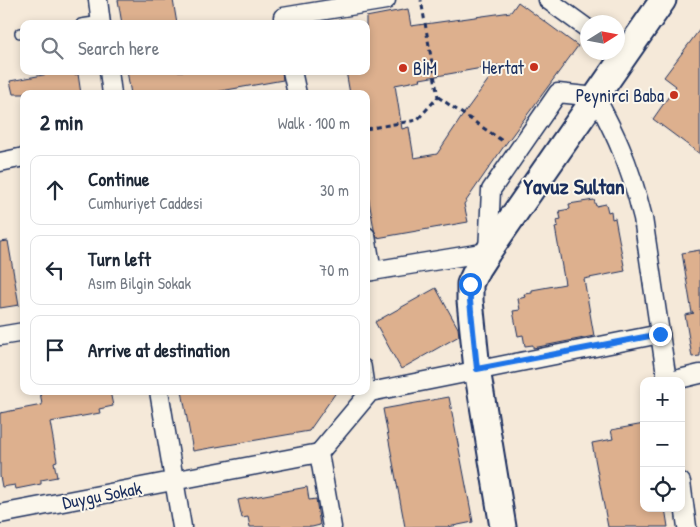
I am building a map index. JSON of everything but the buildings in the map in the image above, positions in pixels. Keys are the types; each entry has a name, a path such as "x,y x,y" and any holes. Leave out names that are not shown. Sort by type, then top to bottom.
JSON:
{"street":[{"path":"98,0 101,20"},
{"path":"283,20 283,17 386,0"},
{"path":"548,0 580,23"},
{"path":"625,49 663,0"},
{"path":"503,527 477,369 470,284 488,252 596,97 618,60"},
{"path":"110,75 111,90"},
{"path":"293,75 295,90"},
{"path":"488,252 491,190 517,151 558,93 596,97"},
{"path":"596,97 620,146 643,218 666,377"},
{"path":"0,162 20,158"},
{"path":"370,271 488,252"},
{"path":"0,336 20,333"},
{"path":"370,392 477,369 660,334"},
{"path":"685,378 700,374"},
{"path":"160,395 182,527"},
{"path":"332,527 319,453 367,395"},
{"name":"Duygu Sokak","path":"0,514 319,453"},
{"path":"685,512 687,527"}],"path":[{"path":"420,0 438,97 517,151"},
{"path":"370,128 418,120 438,97"}],"place":[{"name":"Hertat","path":"534,67"},
{"name":"BİM","path":"403,68"},
{"name":"Peynirci Baba","path":"674,95"}],"district":[{"name":"Yavuz Sultan","path":"574,186"}],"route":[{"path":"470,284 477,369 660,334"}]}
